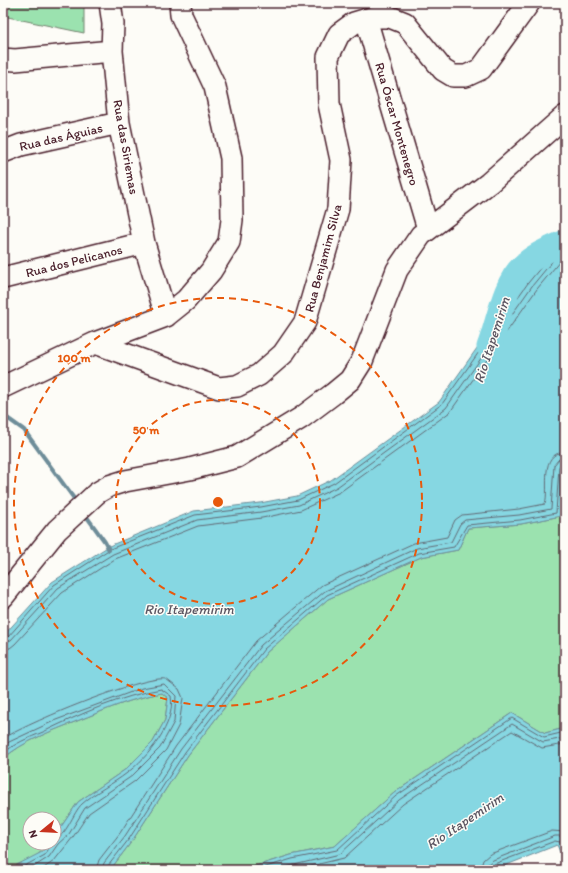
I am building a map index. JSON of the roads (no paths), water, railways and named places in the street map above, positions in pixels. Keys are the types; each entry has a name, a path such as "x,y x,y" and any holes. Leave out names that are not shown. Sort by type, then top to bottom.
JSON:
{"street":[{"name":"Rua das Siriemas","path":"110,3 113,24 112,51 119,123 144,243 166,316"},
{"path":"3,387 95,343 166,316 186,300 211,271 229,242 232,220 231,158 215,87 181,15 180,3"},
{"name":"Rua Benjamim Silva","path":"95,343 218,388 237,386 259,375 283,354 305,322 338,209 341,160 329,104 328,57 339,34 354,23 374,16 390,17 405,23 444,70 453,76 466,76 481,69 529,3"},
{"name":"Rua Óscar Montenegro","path":"366,19 428,229"},
{"path":"3,59 16,60 112,51"},
{"path":"3,597 57,530 97,493 109,486 125,481 190,469 237,457 300,418 350,380 362,362 397,270 421,236 428,229 454,212 490,183 565,116"},
{"name":"Rua das Águias","path":"3,152 21,145 119,123"},
{"name":"Rua dos Pelicanos","path":"3,278 144,243"}],"water":[{"name":"Rio Itapemirim","path":"565,232 565,457 561,479 561,516 521,524 468,528 458,550 421,557 328,599 267,652 188,755 132,841 110,870 7,870 43,851 62,851 62,825 78,802 126,769 153,742 165,720 168,698 162,693 119,705 38,737 19,747 3,759 3,636 52,582 109,546 194,511 260,503 297,496 331,480 439,402 525,280"},
{"name":"Rio Itapemirim","path":"512,713 545,733 565,728 565,850 560,852 557,845 494,870 243,870 291,855 335,846 394,793"}],"waterway":[{"name":"Rio Itapemirim","path":"489,347 506,294 516,274 532,259 565,242"},
{"path":"3,415 24,430 78,504"},
{"path":"84,513 109,550"}]}
